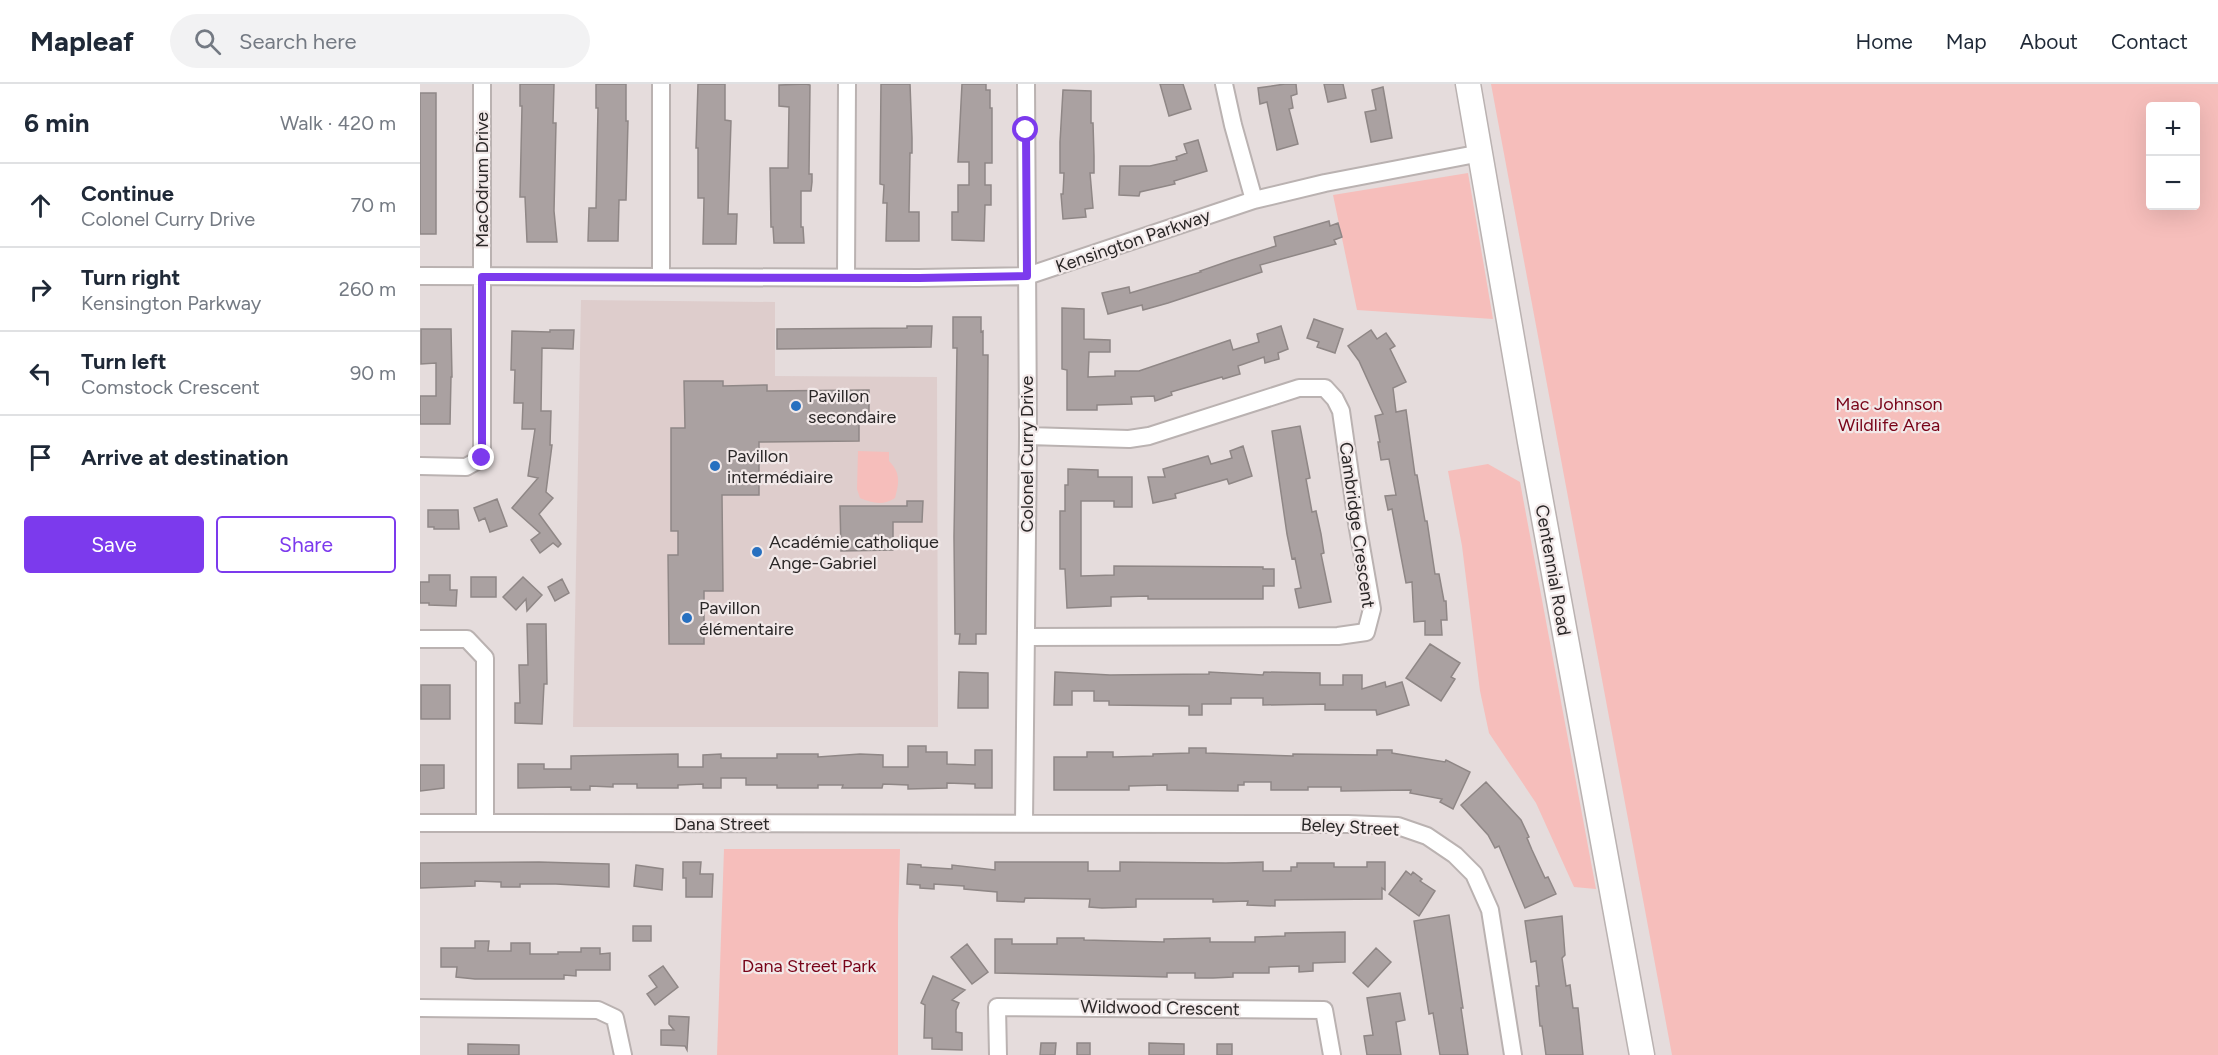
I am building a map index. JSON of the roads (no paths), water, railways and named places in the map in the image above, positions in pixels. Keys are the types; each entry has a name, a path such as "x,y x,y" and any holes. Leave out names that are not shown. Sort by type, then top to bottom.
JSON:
{"main road":[{"name":"Centennial Road","path":"1468,84 1532,453 1642,1055"}],"street":[{"name":"MacOdrum Drive","path":"420,466 466,467 482,458 482,84"},
{"path":"661,84 661,277"},
{"path":"846,277 847,84"},
{"name":"Colonel Curry Drive","path":"1024,823 1028,436 1026,84"},
{"path":"1224,84 1254,200"},
{"name":"Kensington Parkway","path":"420,276 919,278 1027,276 1254,200 1325,183 1481,153"},
{"name":"Cambridge Crescent","path":"1026,637 1338,636 1366,632 1372,609 1341,411 1335,399 1324,388 1299,388 1149,436 1129,439 1028,436"},
{"path":"420,639 468,639 485,658 485,823"},
{"name":"Dana Street","path":"420,823 887,825 1024,823"},
{"name":"Beley Street","path":"1024,823 1348,824 1398,826 1427,836 1455,855 1474,874 1490,910 1513,1055"},
{"name":"Wildwood Crescent","path":"998,1055 997,1007 1324,1010 1332,1055"},
{"path":"420,1008 598,1010 615,1018 623,1055"}],"place":[{"name":"Pavillon secondaire","path":"796,406"},
{"name":"Pavillon intermédiaire","path":"715,466"},
{"name":"Académie catholique Ange-Gabriel","path":"757,552"},
{"name":"Pavillon élémentaire","path":"687,618"}],"park label":[{"name":"Mac Johnson Wildlife Area","path":"1889,414"},
{"name":"Dana Street Park","path":"809,966"}]}
